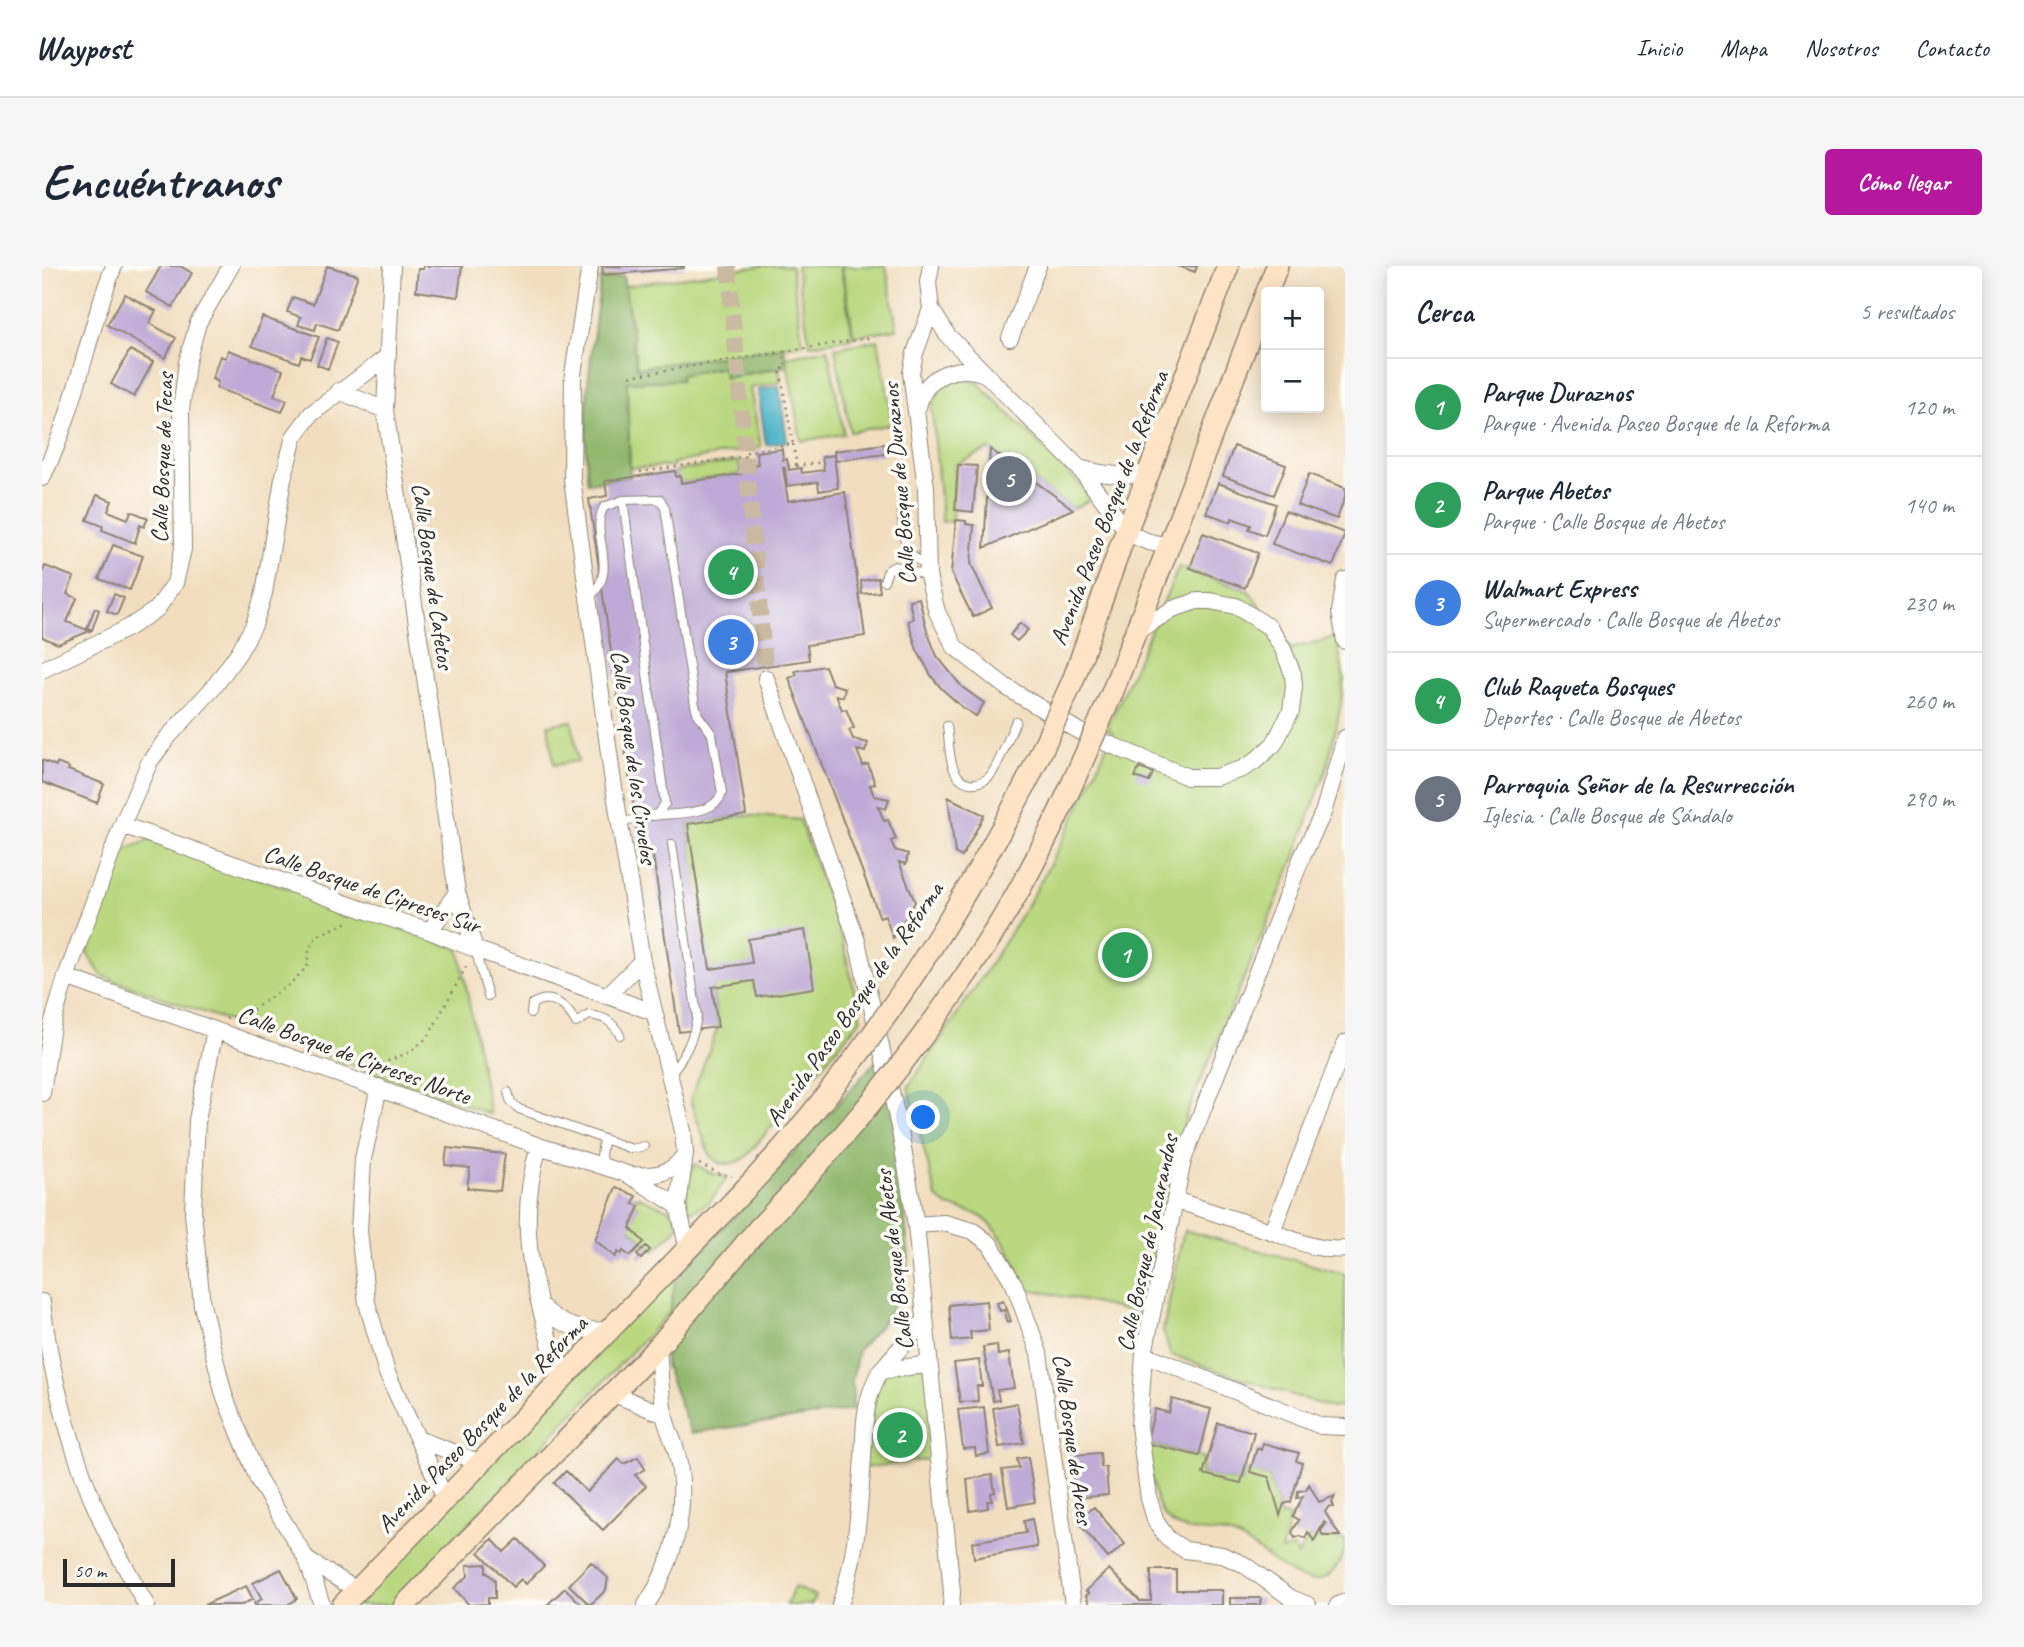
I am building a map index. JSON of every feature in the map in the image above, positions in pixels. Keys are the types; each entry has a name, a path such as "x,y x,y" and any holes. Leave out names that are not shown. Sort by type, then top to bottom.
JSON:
{"main road":[{"name":"Avenida Paseo Bosque de la Reforma","path":"350,1597 788,1145 865,1043 960,903 1024,788 1074,678 1228,266"},
{"path":"1269,287 1277,266"},
{"path":"405,1605 658,1347 759,1228 813,1173 910,1055 1001,921 1062,806 1112,693 1261,308"}],"street":[{"path":"42,478 58,443 114,266"},
{"name":"Calle Bosque de Tecas","path":"42,670 128,628 157,609 175,583 183,549 181,411 187,362 198,323 231,266"},
{"name":"Calle Bosque de Cafetos","path":"391,266 385,410 457,892 475,949"},
{"name":"Calle Bosque de los Ciruelos","path":"590,266 573,374 572,479 642,961 683,1131 685,1154 678,1206 688,1250"},
{"name":"Calle Bosque de Duraznos","path":"931,266 928,282 931,309 912,364 926,488 928,570 937,612 955,647 1006,687 1080,732 1188,777 1216,778 1242,769 1274,744 1291,711 1294,686 1293,674 1282,647 1269,627 1236,606 1210,601 1185,604 1137,631"},
{"path":"1010,338 1038,266"},
{"path":"931,309 948,336 1079,468 1127,531 1153,544 1169,545"},
{"path":"43,1082 47,1027 122,825 150,761 214,687 254,625 264,593 283,479 295,437 311,414 387,357"},
{"path":"918,414 919,401 924,390 942,374 964,369 989,376"},
{"path":"339,391 385,410"},
{"path":"1079,468 1127,477 1150,473"},
{"path":"1345,580 1340,612 1345,641"},
{"name":"Calle Bosque de Abetos","path":"766,678 857,941 900,1131 916,1225 952,1592 951,1605"},
{"name":"Calle Bosque de Jacarandas","path":"1308,1605 1291,1598 1243,1564 1222,1555 1185,1550 1168,1539 1156,1522 1149,1499 1139,1426 1144,1354 1183,1160 1302,857 1323,813 1345,738"},
{"name":"Calle Bosque de Cipreses Sur","path":"122,825 370,912 430,930 475,949 653,1012"},
{"path":"430,930 457,892"},
{"path":"607,996 642,961"},
{"name":"Calle Bosque de Cipreses Norte","path":"66,977 539,1146 627,1174 678,1206"},
{"path":"215,1030 197,1120 192,1212 202,1305 224,1395 259,1481 307,1560 322,1605"},
{"path":"1272,1231 1345,1044"},
{"path":"379,1087 363,1158 359,1231 367,1303 387,1373 445,1498"},
{"path":"539,1146 529,1185 526,1226 530,1267 560,1382"},
{"name":"Calle Bosque de Cipreses Norte","path":"627,1174 662,1174 676,1167 685,1154"},
{"path":"1175,1200 1272,1231 1300,1244 1331,1251 1345,1250"},
{"name":"Calle Bosque de Arces","path":"916,1225 944,1223 973,1231 990,1244 1014,1284 1039,1353 1073,1605"},
{"path":"42,1301 46,1342 71,1438 105,1528 146,1605"},
{"path":"541,1306 558,1321 578,1329 612,1329"},
{"path":"840,1605 856,1538 865,1412 872,1388 880,1371 925,1320"},
{"path":"646,1605 661,1583 676,1545 681,1502 677,1455 664,1415 658,1347"},
{"path":"1144,1354 1321,1426 1345,1427"},
{"path":"880,1371 929,1364"},
{"path":"612,1393 664,1415"},
{"path":"418,1439 481,1463"},
{"path":"307,1560 350,1597"},
{"path":"1338,1605 1345,1602"}],"lane":[{"path":"588,598 598,587 604,570 601,512 611,504 623,500 660,499 664,504 695,705 698,715 712,734 722,788 721,797 711,807 620,823"},
{"path":"623,500 665,798 663,809 654,816"},
{"path":"901,503 906,547 912,557 928,570"},
{"path":"884,581 888,570 895,566 928,570"},
{"path":"947,726 953,769 958,777 972,784 987,778 1016,721"},
{"path":"669,1075 677,1066 694,1034 697,1016 672,844"},
{"path":"475,949 488,996"},
{"path":"531,1013 532,1004 541,999 551,999 562,1004 576,1023 589,1015 604,1017 620,1035"},
{"path":"508,1092 511,1102 519,1109 632,1149 644,1146"},
{"path":"603,1140 601,1156 604,1167"}],"path":[{"path":"630,376 874,337"},
{"path":"783,352 786,368 780,369 797,467 823,462"},
{"path":"639,472 748,456 747,452 793,444"},
{"path":"788,466 797,464"},
{"path":"215,1030 225,1019 254,1009 299,976 307,967 314,940 321,934 370,912"},
{"path":"349,1077 410,1052 428,1037 475,949"},
{"path":"685,1154 702,1166 722,1174"}],"green space":[{"path":"760,266 791,266 803,344 637,368 625,286"},
{"path":"796,266 840,266 853,338 810,345"},
{"path":"842,266 886,266 897,329 854,336"},
{"path":"623,276 637,368 784,347 787,366 725,378 722,367 681,375 681,380 627,382 630,477 588,483 587,406 601,279"},
{"path":"878,340 893,424 850,432 835,348"},
{"path":"828,349 844,434 801,441 786,357"},
{"path":"723,367 725,378 779,368 781,382 750,388 761,447 673,463 673,466 630,468 626,382 680,380 680,375"},
{"path":"955,380 978,383 1093,498 1073,509 989,449 955,465 952,521 942,522 932,408 940,391"},
{"path":"739,461 741,474 681,483 676,477 675,471"},
{"path":"1179,567 1249,591 1291,649 1336,637 1344,679 1328,764 1295,857 1186,1115 1142,1314 1025,1288 1012,1257 993,1227 976,1214 949,1206 936,1196 908,1087 994,959 1070,826 1112,732 1107,729"},
{"path":"572,721 578,761 554,765 548,725"},
{"path":"746,815 800,820 843,942 861,1019 746,1157 727,1164 710,1156 690,1100 718,1027 688,824"},
{"path":"150,840 459,949 490,1114 102,976 87,953 122,851"},
{"path":"887,1049 909,1258 902,1289 885,1320 858,1350 852,1380 853,1410 691,1433 665,1365 665,1340 676,1277"},
{"path":"695,1164 711,1173 728,1177 709,1203 692,1211 687,1209 686,1192"},
{"path":"636,1196 673,1211 679,1226 654,1251 630,1228 638,1206 633,1204"},
{"path":"720,1222 738,1240 391,1605 354,1605"},
{"path":"1184,1230 1345,1274 1345,1405 1332,1408 1171,1355 1163,1331"},
{"path":"929,1364 939,1458 863,1468 880,1371"},
{"path":"1146,1443 1204,1458 1201,1473 1241,1483 1245,1470 1269,1477 1280,1515 1290,1517 1281,1551 1293,1547 1298,1555 1310,1535 1314,1541 1316,1538 1345,1539 1344,1552 1335,1569 1324,1578 1311,1580 1298,1577 1234,1536 1190,1530 1174,1524 1162,1513 1158,1504"},
{"path":"794,1587 815,1596 811,1605 786,1605"}],"water":[{"path":"779,386 787,441 766,445 758,390"}],"building":[{"path":"161,266 180,266 192,273 173,307 146,292"},
{"path":"327,266 358,275 338,330 317,323 315,330 298,325 301,317 287,312 293,297 313,304"},
{"path":"423,266 462,266 458,297 416,291 418,269 423,269"},
{"path":"602,266 684,266 684,268 603,275"},
{"path":"1178,266 1197,266 1195,272"},
{"path":"125,294 156,311 149,323 176,338 165,358 107,325"},
{"path":"262,317 319,337 310,359 301,356 299,363 252,346"},
{"path":"327,338 338,342 328,369 317,365"},
{"path":"130,350 153,362 134,397 111,384"},
{"path":"228,350 283,370 274,396 287,400 282,412 216,388 218,382 212,379 220,356 226,358"},
{"path":"884,444 885,454 836,461 834,451"},
{"path":"1234,446 1286,465 1274,495 1223,476"},
{"path":"782,449 783,460 787,459 789,470 801,468 802,473 824,470 822,457 834,455 838,488 819,491 818,482 787,486 783,468 788,501 845,492 865,636 807,645 809,660 725,672 746,815 688,824 710,969 752,963 748,939 805,930 814,988 757,997 754,981 712,987 718,1027 679,1032 653,856 642,857 637,831 589,499 607,496 605,481 675,471 676,477 680,476 681,483 741,474 740,466 758,464 756,452"},
{"path":"990,449 1073,509 984,548"},
{"path":"958,465 977,466 973,512 955,510"},
{"path":"1309,474 1345,488 1345,497 1337,519 1297,505"},
{"path":"1218,483 1276,504 1265,535 1249,529 1251,525 1232,518 1231,522 1206,513"},
{"path":"97,495 112,501 108,511 128,519 131,511 148,518 144,527 140,525 135,543 102,530 103,526 87,520"},
{"path":"1285,511 1345,533 1333,566 1272,544"},
{"path":"956,520 974,525 971,564 992,608 973,617 951,573"},
{"path":"1203,533 1258,553 1245,588 1190,568"},
{"path":"113,545 143,556 130,590 99,579"},
{"path":"45,566 74,577 67,594 77,598 67,622 90,631 58,644 42,637 42,573"},
{"path":"878,578 880,592 862,594 861,581"},
{"path":"114,594 124,598 117,615 107,611"},
{"path":"919,598 927,631 937,656 962,687 984,703 976,716 941,688 917,650 908,621 913,619 909,600"},
{"path":"95,608 99,610 92,630 87,628"},
{"path":"1020,623 1028,630 1017,641 1010,635"},
{"path":"825,666 832,684 845,688 843,697 836,695 854,728 849,730 853,739 868,743 865,752 857,750 863,766 868,764 875,784 870,785 874,796 889,799 886,809 878,806 896,839 891,841 895,850 908,854 906,864 899,862 915,902 893,938 885,916 880,918 789,678 797,675 795,671"},
{"path":"42,760 56,766 57,763 104,784 97,803 42,782"},
{"path":"1139,768 1153,773 1149,782 1135,777"},
{"path":"948,797 984,815 962,857 955,853"},
{"path":"447,1148 505,1154 500,1191 467,1188 470,1168 445,1165"},
{"path":"616,1187 636,1196 633,1204 639,1206 630,1228 644,1242 630,1256 623,1251 621,1254 618,1252 615,1257 595,1240"},
{"path":"646,1246 650,1250 641,1259 637,1255"},
{"path":"986,1301 989,1330 970,1332 971,1339 952,1341 949,1305"},
{"path":"1003,1301 1011,1321 1008,1322 1004,1310 1000,1311 997,1303"},
{"path":"997,1345 998,1355 1009,1353 1014,1388 997,1390 999,1400 993,1401 983,1347"},
{"path":"979,1360 982,1386 977,1386 978,1401 960,1402 954,1363"},
{"path":"1172,1399 1211,1409 1199,1456 1146,1443 1155,1409 1169,1413"},
{"path":"1017,1403 1024,1443 999,1447 993,1408"},
{"path":"984,1407 989,1454 976,1456 975,1448 963,1449 958,1410"},
{"path":"1218,1423 1254,1432 1241,1483 1203,1474"},
{"path":"1263,1443 1299,1453 1296,1461 1302,1463 1291,1502 1284,1504 1280,1515 1269,1477 1250,1472 1257,1448 1261,1450"},
{"path":"1100,1453 1101,1467 1106,1467 1108,1495 1075,1498 1072,1455"},
{"path":"638,1457 645,1469 635,1475 646,1486 603,1530 554,1483 566,1471 587,1492 619,1459 624,1464"},
{"path":"1028,1457 1035,1502 1008,1507 1002,1470 1019,1468 1017,1459"},
{"path":"992,1475 995,1492 991,1493 992,1501 987,1501 988,1508 970,1511 967,1479"},
{"path":"1309,1484 1319,1502 1335,1496 1332,1502 1334,1507 1329,1506 1325,1512 1340,1536 1323,1536 1321,1531 1326,1524 1324,1522 1314,1541 1308,1532 1305,1538 1295,1538 1292,1532 1299,1520 1293,1516 1303,1496 1297,1498 1298,1491 1306,1490"},
{"path":"1094,1507 1125,1544 1108,1558 1077,1521"},
{"path":"1032,1519 1037,1547 974,1558 972,1542 1026,1533 1024,1521"},
{"path":"492,1539 504,1552 518,1539 544,1566 526,1584 521,1579 513,1587 479,1552"},
{"path":"591,1562 608,1578 606,1590 590,1605 569,1585"},
{"path":"486,1564 486,1572 495,1580 495,1598 488,1598 488,1604 469,1605 454,1588 468,1576 467,1565"},
{"path":"281,1569 297,1599 287,1605 255,1605 254,1603 262,1599 253,1583"},
{"path":"1109,1569 1140,1601 1151,1601 1151,1570 1176,1570 1176,1590 1222,1590 1222,1605 1090,1605 1086,1596 1089,1593 1086,1591"},
{"path":"246,1586 253,1599 242,1605 204,1605"},
{"path":"565,1588 582,1605 547,1605"},
{"path":"1230,1598 1261,1598 1260,1605 1230,1605"}],"tunnel":[{"path":"728,266 766,678"}],"place":[{"name":"Parroquia Señor de la Resurrección","path":"1009,479"},
{"name":"Club Raqueta Bosques","path":"731,572"},
{"name":"Walmart Express","path":"731,642"},
{"name":"Parque Duraznos","path":"1125,955"},
{"name":"Parque Abetos","path":"900,1435"}]}
